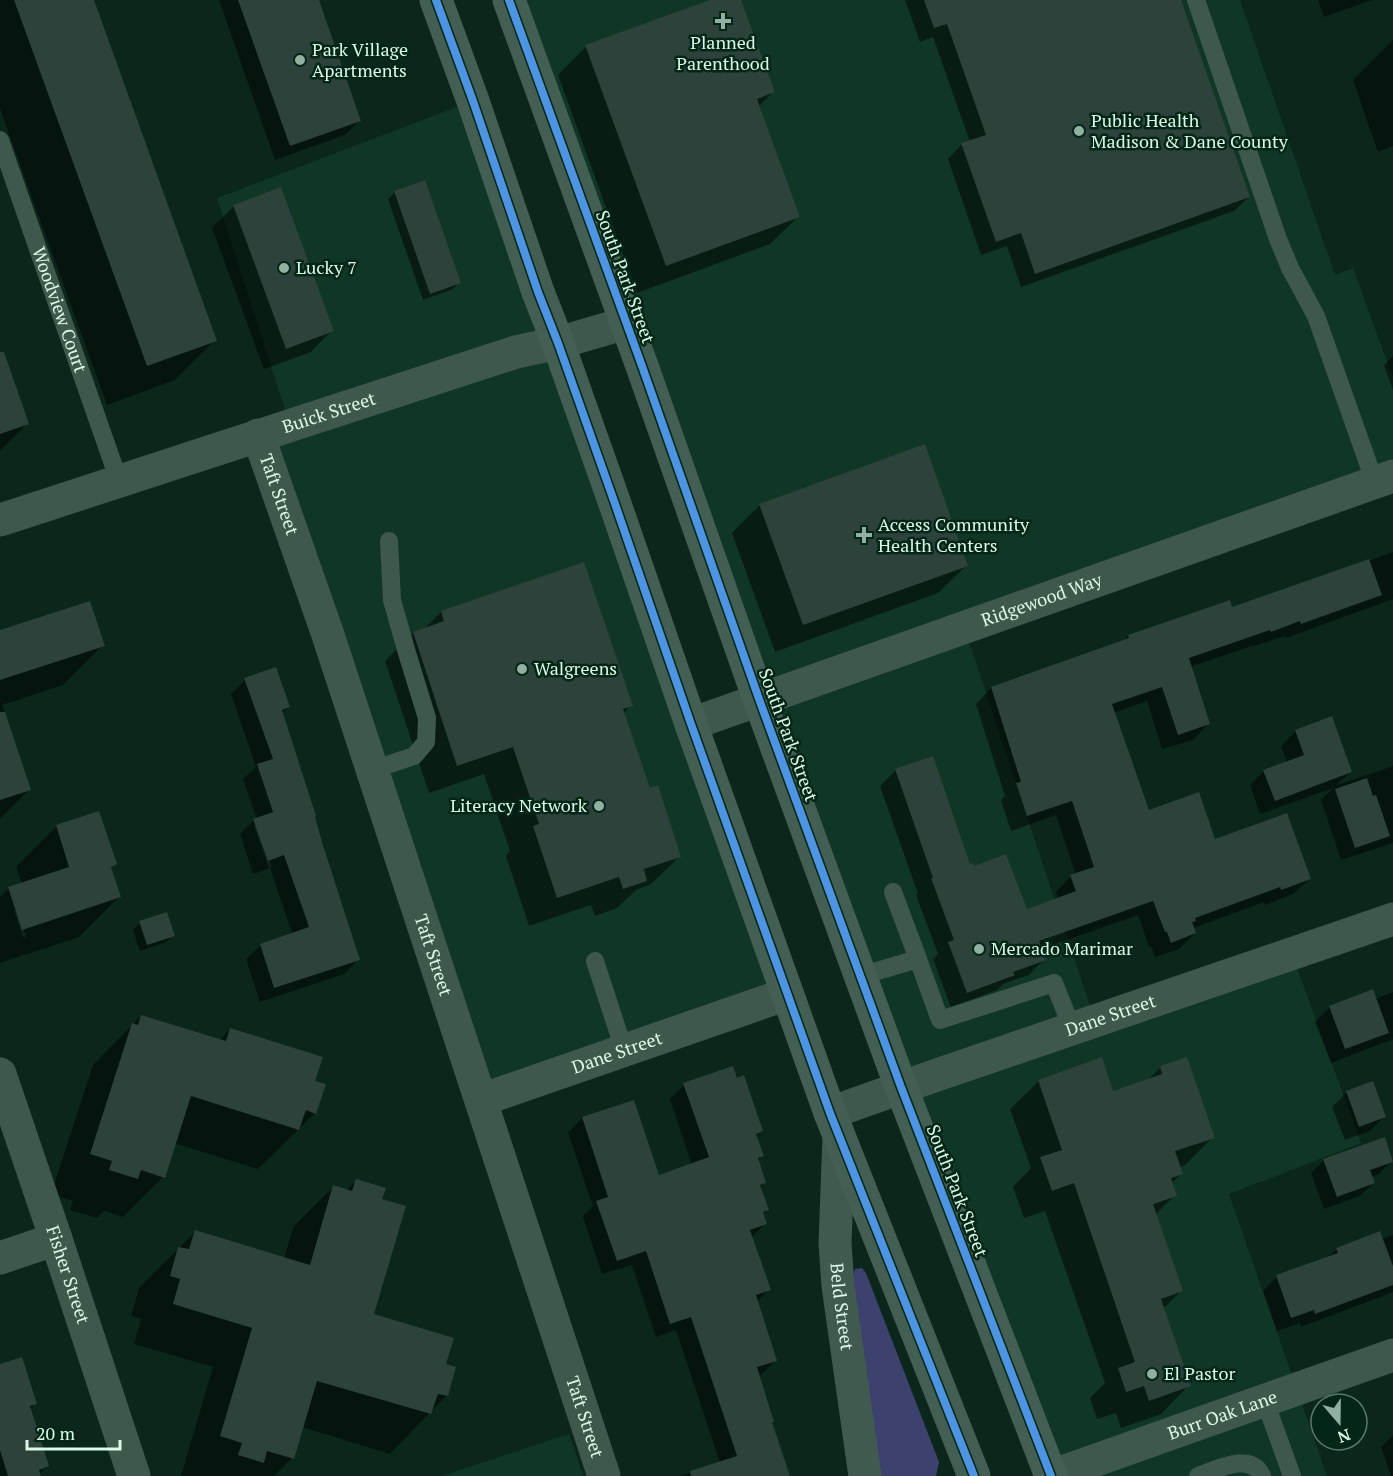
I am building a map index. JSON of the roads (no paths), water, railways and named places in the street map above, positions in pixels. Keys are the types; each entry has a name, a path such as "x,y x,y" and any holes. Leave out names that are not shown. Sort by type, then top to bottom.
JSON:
{"main road":[{"path":"436,0 787,994 835,1125 974,1476"},
{"name":"South Park Street","path":"509,0 860,976 1050,1476"}],"street":[{"name":"Buick Street","path":"0,520 516,352 626,323"},
{"name":"Taft Street","path":"258,435 328,635 604,1476"},
{"name":"Ridgewood Way","path":"691,724 1384,480"},
{"name":"Dane Street","path":"835,1125 901,1087 1393,919"},
{"name":"Dane Street","path":"481,1100 787,994"},
{"name":"Fisher Street","path":"0,1074 134,1476"},
{"name":"Beld Street","path":"835,1125 835,1243 838,1286 865,1476"},
{"path":"0,1258 56,1239"},
{"name":"Burr Oak Lane","path":"1050,1476 1393,1355"}],"lane":[{"path":"1196,0 1278,239 1290,268 1316,316 1384,480"},
{"name":"Woodview Court","path":"0,140 119,481"},
{"path":"372,770 414,756 426,742 427,718 392,600 389,541"},
{"path":"893,892 940,1020 1054,983 1072,1029"},
{"path":"860,976 918,959"},
{"path":"595,961 624,1050"},
{"path":"1265,1401 1292,1476"},
{"path":"1198,1476 1240,1463 1254,1468 1262,1476"}],"place":[{"name":"Planned Parenthood","path":"723,21"},
{"name":"Park Village Apartments","path":"300,60"},
{"name":"Public Health Madison & Dane County","path":"1079,131"},
{"name":"Lucky 7","path":"284,268"},
{"name":"Access Community Health Centers","path":"864,535"},
{"name":"Walgreens","path":"522,669"},
{"name":"Literacy Network","path":"599,806"},
{"name":"Mercado Marimar","path":"979,949"},
{"name":"El Pastor","path":"1152,1374"}]}
